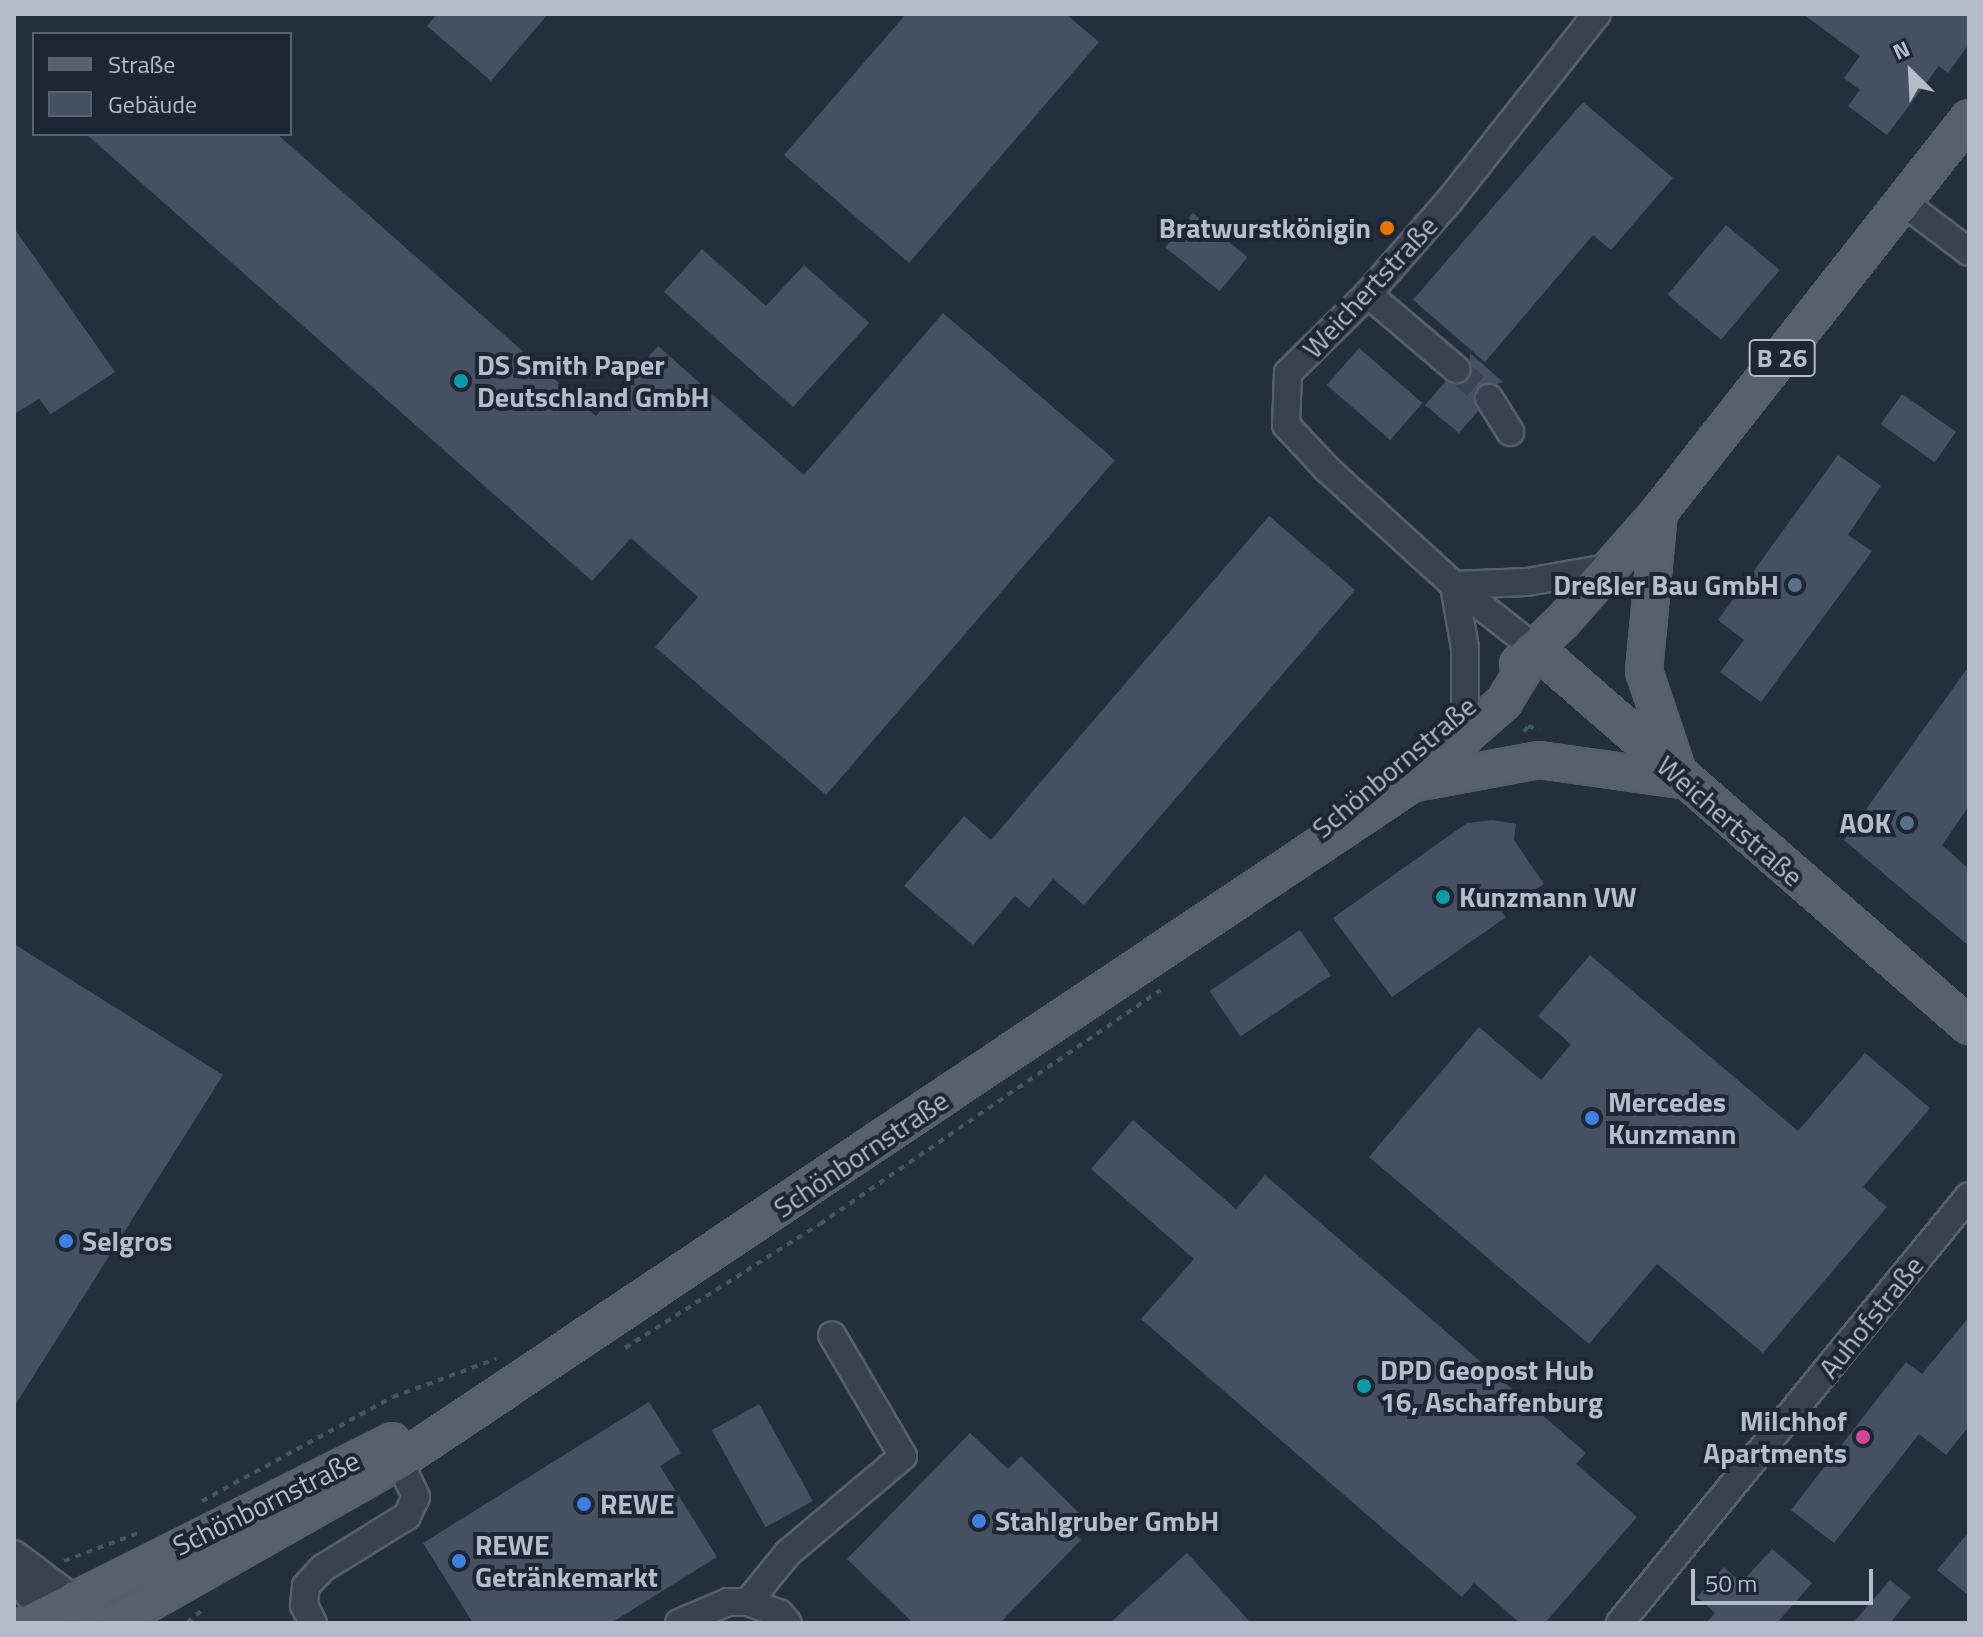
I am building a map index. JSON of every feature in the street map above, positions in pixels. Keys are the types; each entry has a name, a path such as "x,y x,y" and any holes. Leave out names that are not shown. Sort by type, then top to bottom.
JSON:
{"main road":[{"name":"Schönbornstraße","path":"1215,914 1536,649 1613,567 1659,512 1969,118"},
{"path":"1411,784 1539,760 1681,780 1644,671 1659,512"},
{"name":"Schönbornstraße","path":"114,1623 177,1591 399,1461 1411,784 1504,702 1536,649"},
{"name":"Weichertstraße","path":"1536,649 1681,780 1969,1026"},
{"name":"Schönbornstraße","path":"58,1617 406,1434 506,1391"},
{"path":"156,1623 177,1591"}],"street":[{"name":"Weichertstraße","path":"1536,649 1454,585 1327,469 1286,425 1288,373 1368,294 1468,178 1597,14"},
{"path":"1904,203 1969,252"},
{"path":"1368,294 1456,369"},
{"path":"1489,398 1510,432"},
{"path":"1465,708 1465,648 1454,585 1527,582 1613,567"},
{"name":"Auhofstraße","path":"1620,1623 1960,1227 1969,1196"},
{"path":"748,1602 788,1553 903,1456 832,1335"},
{"path":"313,1623 304,1605 306,1586 323,1568 407,1516 416,1497 399,1461"},
{"path":"14,1554 46,1575 58,1617"},
{"path":"14,1576 58,1617"},
{"path":"679,1623 728,1602 748,1602 779,1613 788,1623"}],"path":[{"path":"820,1224 881,1182"},
{"path":"188,1509 393,1397 503,1356"},
{"path":"46,1575 68,1557 151,1528"}],"building":[{"path":"437,14 548,14 491,81 427,26"},
{"path":"906,14 1066,14 1099,42 909,263 784,155"},
{"path":"1803,14 1969,14 1969,44 1948,73 1939,66 1887,135 1848,106 1860,90 1844,78 1860,56"},
{"path":"1583,102 1673,178 1611,250 1593,235 1485,362 1413,300"},
{"path":"88,136 279,136 596,416 658,346 804,475 943,313 1115,460 826,795 655,647 698,597 631,538 592,581"},
{"path":"1193,213 1247,257 1220,291 1165,247"},
{"path":"1726,225 1780,270 1721,340 1668,295"},
{"path":"14,228 115,372 51,414 39,399 14,414"},
{"path":"702,249 766,306 804,265 869,323 793,407 664,292"},
{"path":"1359,348 1422,403 1390,440 1327,385"},
{"path":"1470,353 1503,382 1475,390 1478,411 1459,433 1425,405 1446,381 1454,385 1468,380"},
{"path":"1902,394 1956,432 1935,462 1881,424"},
{"name":"Dreßler Bau GmbH","path":"1838,455 1881,486 1848,535 1872,551 1761,702 1720,672 1744,640 1718,620"},
{"path":"1269,516 1355,590 1084,905 1053,879 1029,908 1015,896 973,945 904,886 964,816 991,840"},
{"name":"AOK","path":"1969,666 1969,806 1942,845 1969,869 1969,946 1844,840"},
{"name":"Kunzmann VW","path":"1493,820 1516,824 1514,840 1544,884 1501,911 1506,917 1392,997 1333,918 1467,823"},
{"path":"1300,930 1331,976 1240,1037 1210,991"},
{"name":"Selgros","path":"14,944 223,1075 14,1407"},
{"name":"Mercedes Kunzmann","path":"1590,955 1798,1131 1865,1053 1930,1108 1863,1187 1887,1207 1763,1353 1657,1264 1589,1344 1369,1157 1479,1027 1541,1080 1571,1044 1538,1016"},
{"name":"DPD Geopost Hub 16, Aschaffenburg","path":"1133,1120 1236,1209 1265,1175 1586,1453 1576,1464 1637,1517 1545,1623 1520,1623 1474,1583 1462,1597 1141,1319 1194,1259 1091,1169"},
{"path":"1969,1317 1969,1426 1946,1455 1919,1434 1834,1543 1791,1510 1906,1362 1922,1374"},
{"name":"REWE","path":"649,1402 681,1453 660,1466 717,1557 611,1623 473,1623 423,1543"},
{"path":"759,1404 813,1501 766,1527 712,1430"},
{"name":"Stahlgruber GmbH","path":"970,1433 1008,1469 1021,1456 1081,1515 1068,1528 1081,1540 1000,1623 913,1623 847,1559"},
{"path":"1969,1532 1969,1596 1937,1570"},
{"path":"1772,1549 1812,1583 1777,1623 1706,1623 1715,1613 1697,1597 1724,1567 1741,1583"},
{"path":"1187,1553 1251,1623 1110,1623"},
{"path":"1890,1580 1911,1597 1890,1623 1853,1623"}],"tunnel":[{"path":"1456,369 1489,398"}],"place":[{"name":"Bratwurstkönigin","path":"1387,228"},
{"name":"DS Smith Paper Deutschland GmbH","path":"461,381"},
{"name":"Dreßler Bau GmbH","path":"1795,585"},
{"name":"AOK","path":"1907,823"},
{"name":"Kunzmann VW","path":"1443,897"},
{"name":"Mercedes Kunzmann","path":"1592,1118"},
{"name":"Selgros","path":"66,1241"},
{"name":"DPD Geopost Hub 16, Aschaffenburg","path":"1364,1386"},
{"name":"Milchhof Apartments","path":"1863,1437"},
{"name":"REWE","path":"584,1504"},
{"name":"Stahlgruber GmbH","path":"979,1521"},
{"name":"REWE Getränkemarkt","path":"459,1561"}]}
